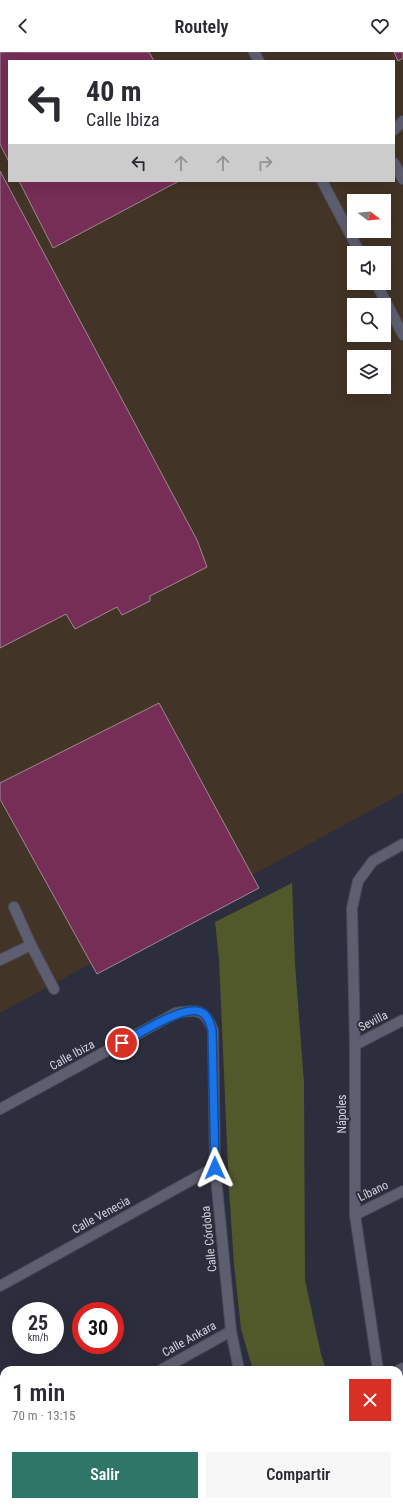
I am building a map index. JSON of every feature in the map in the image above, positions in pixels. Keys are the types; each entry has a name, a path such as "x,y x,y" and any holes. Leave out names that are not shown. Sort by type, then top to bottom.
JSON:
{"street":[{"path":"395,129 403,121"},
{"path":"395,165 403,179"},
{"path":"323,182 356,246"},
{"path":"380,290 403,335"},
{"name":"Nápoles","path":"377,1366 355,1215 355,1045 352,908 358,881 373,861 403,844"},
{"path":"14,907 31,945 54,989"},
{"path":"0,960 31,945"},
{"name":"Calle Ibiza","path":"0,1109 176,1013 191,1010 201,1012"},
{"name":"Calle Córdoba","path":"201,1012 208,1018 212,1030 215,1168 231,1331 239,1366"},
{"name":"Sevilla","path":"355,1045 403,1020"},
{"name":"Calle Venecia","path":"0,1286 215,1168"},
{"name":"Líbano","path":"355,1215 403,1191"},
{"name":"Calle Ankara","path":"167,1366 231,1331"}],"shaded area":[{"path":"0,52 403,52 403,793 0,1013"}],"green space":[{"path":"292,883 295,964 304,1083 305,1280 325,1366 252,1366 241,1329 234,1264 229,1190 219,959 215,922"}],"building":[{"path":"0,52 149,52 153,60 8,60 8,160 0,144"},
{"path":"394,52 403,52 403,58 398,61"},
{"path":"0,171 197,540 207,567 150,596 150,601 122,615 117,607 75,629 66,614 0,648"},
{"path":"20,182 177,182 53,248"},
{"path":"159,703 259,888 97,974 0,799 0,783"}],"route":[{"path":"122,1043 176,1013 191,1010 201,1012 208,1018 212,1030 215,1168"}]}
